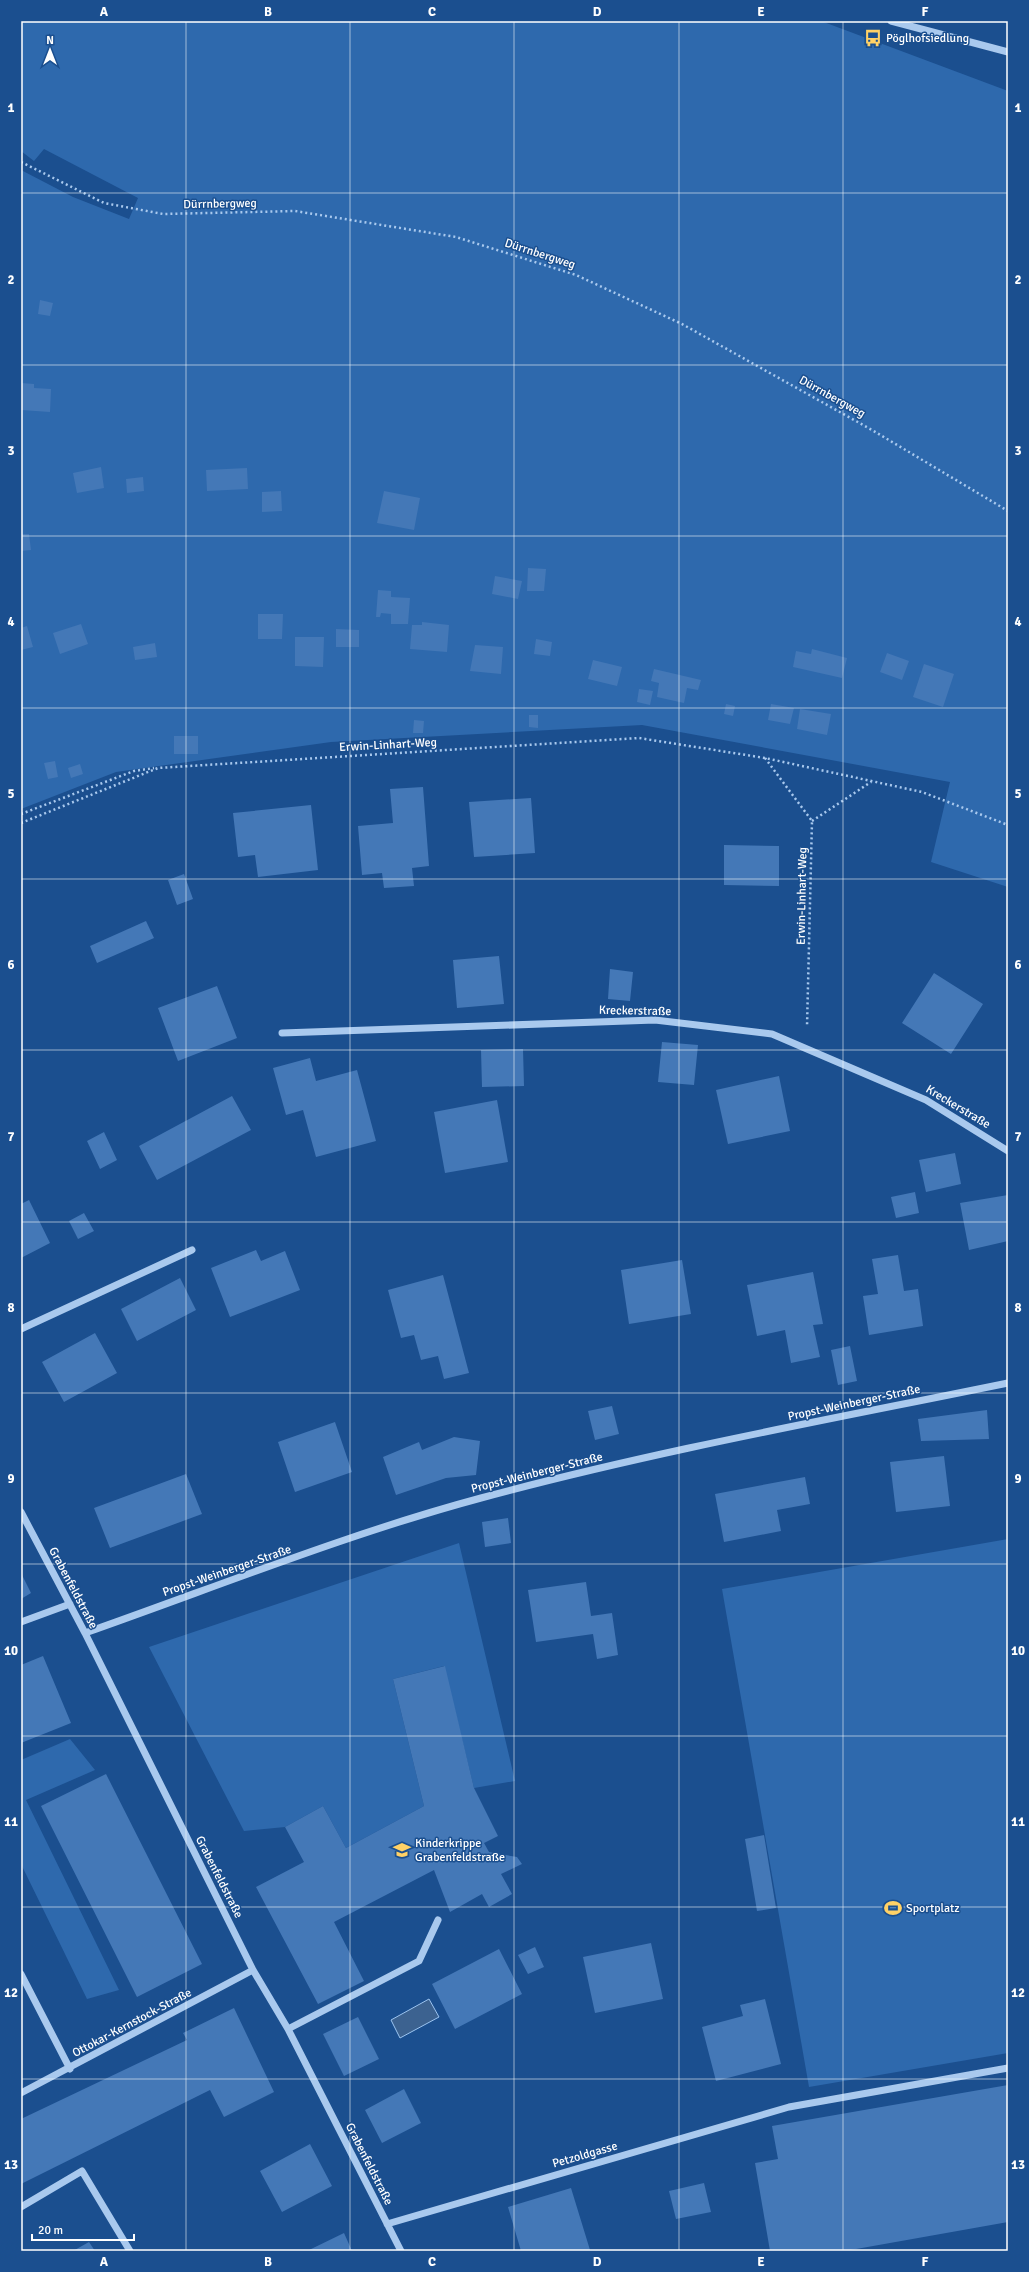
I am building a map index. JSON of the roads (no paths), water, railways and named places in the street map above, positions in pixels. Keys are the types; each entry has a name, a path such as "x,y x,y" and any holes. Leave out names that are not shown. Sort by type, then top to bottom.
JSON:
{"street":[{"path":"891,21 1008,52"},
{"name":"Kreckerstraße","path":"282,1033 655,1020 772,1034 926,1100 1008,1151"},
{"path":"21,1329 192,1250"},
{"name":"Propst-Weinberger-Straße","path":"85,1633 364,1534 480,1498 662,1454 1008,1383"},
{"name":"Grabenfeldstraße","path":"21,1512 85,1633 253,1970 288,2029 401,2251"},
{"path":"21,1622 70,1604"},
{"path":"288,2029 419,1961 438,1920"},
{"name":"Ottokar-Kernstock-Straße","path":"21,2093 70,2069 253,1970"},
{"path":"21,1974 70,2069"},
{"name":"Petzoldgasse","path":"387,2224 788,2107 1008,2068"},
{"path":"21,2207 82,2171 130,2251"}],"place":[{"name":"Pöglhofsiedlung","path":"873,38"},
{"name":"Kinderkrippe Grabenfeldstraße","path":"402,1850"},
{"name":"Sportplatz","path":"893,1908"}]}
